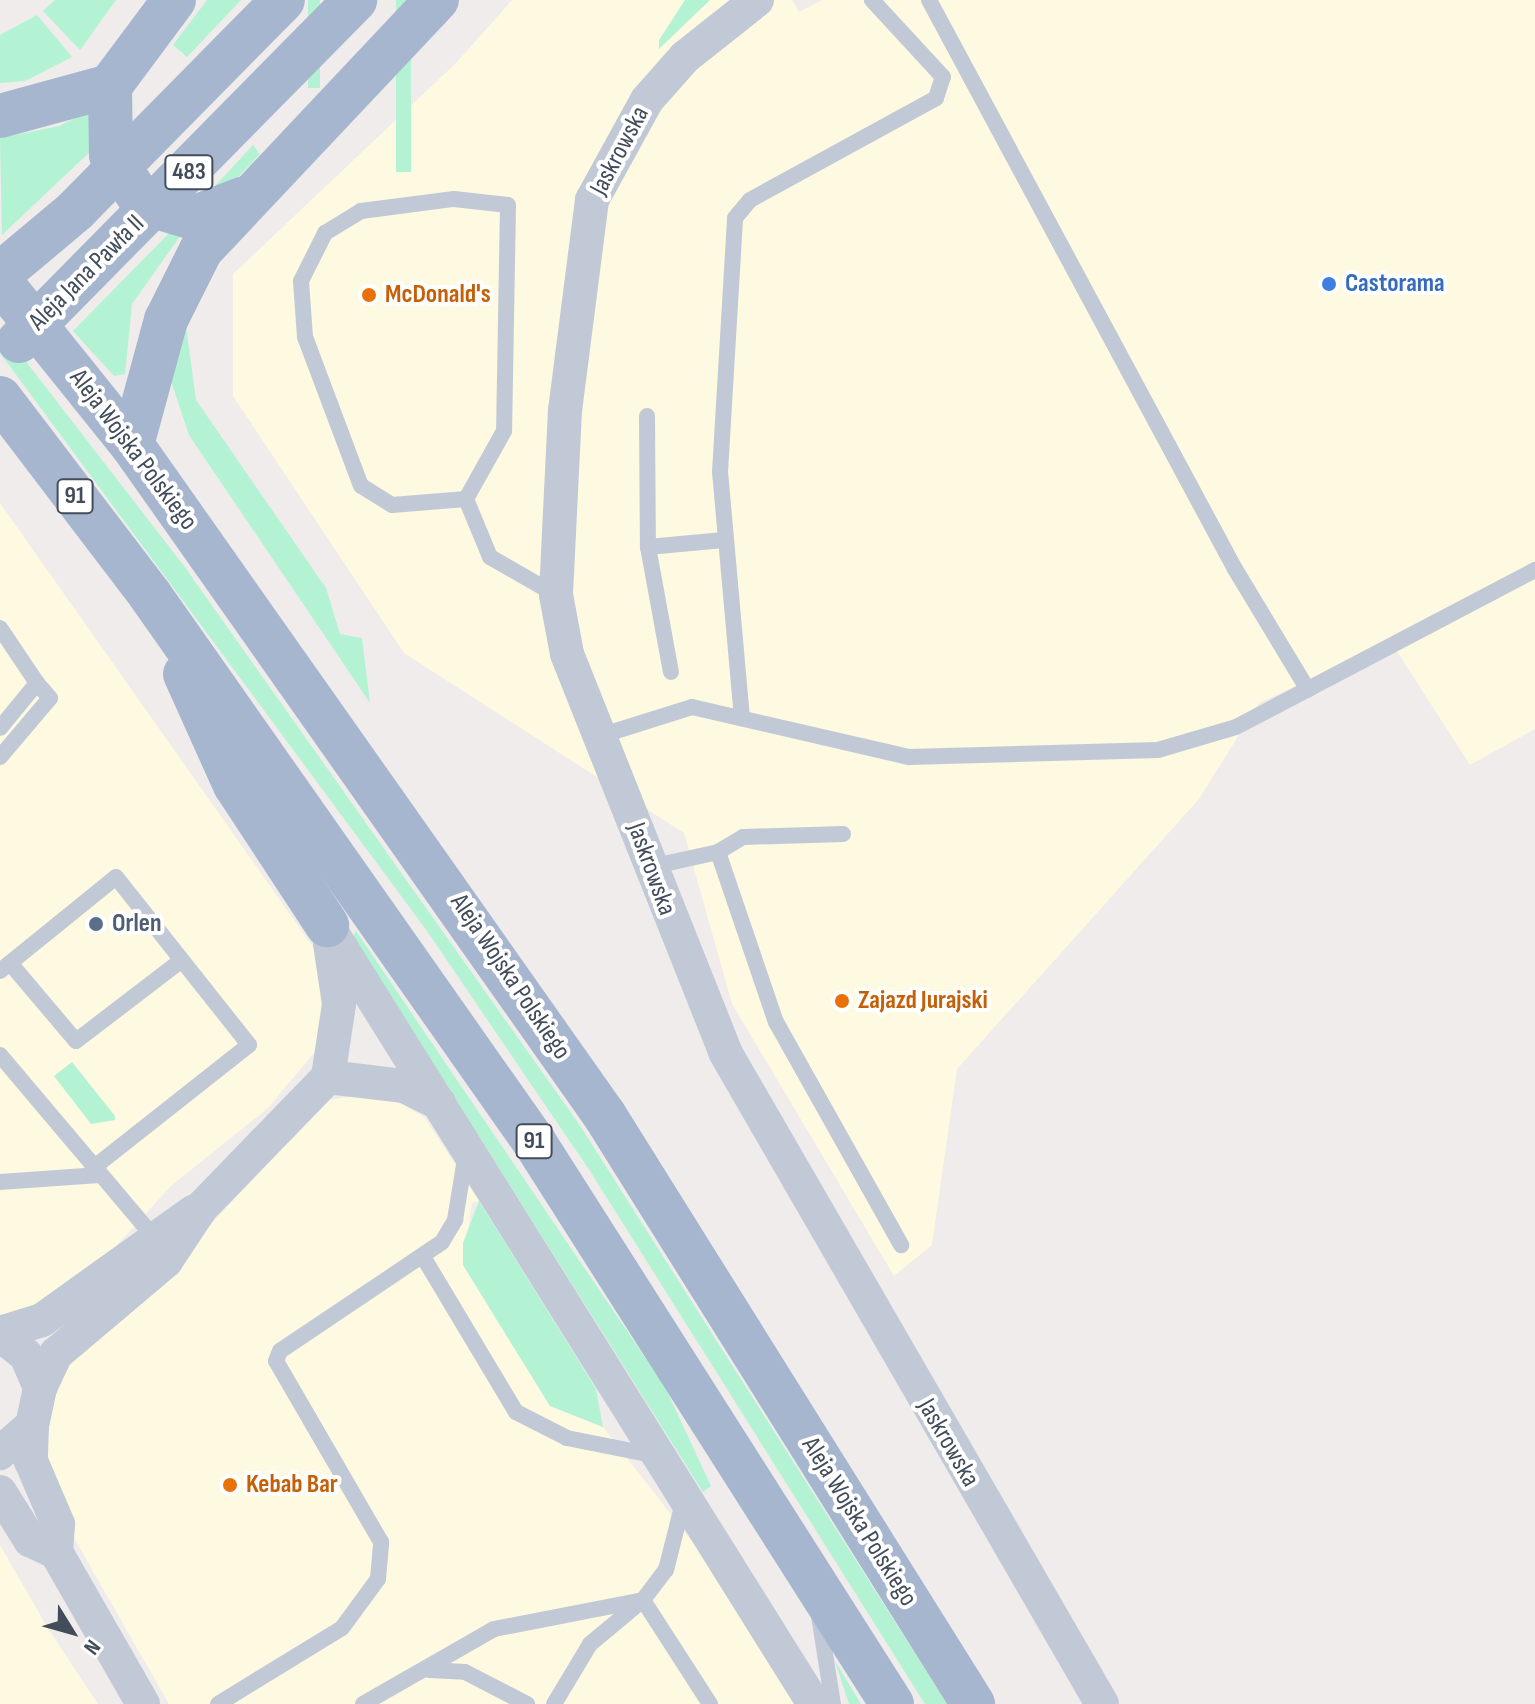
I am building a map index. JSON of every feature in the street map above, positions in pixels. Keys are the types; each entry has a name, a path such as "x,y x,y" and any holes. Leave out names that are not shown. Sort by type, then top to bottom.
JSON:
{"main road":[{"path":"174,0 110,86 111,155 137,197 159,212 193,218 242,199"},
{"path":"0,274 75,211 283,0"},
{"name":"Aleja Jana Pawła II","path":"6,354 355,0"},
{"name":"483","path":"242,199 437,0"},
{"path":"0,116 110,86"},
{"path":"132,445 177,290 242,199"},
{"name":"Aleja Wojska Polskiego","path":"0,281 132,445 605,1116 973,1704"},
{"name":"91","path":"0,398 150,595 535,1143 892,1704"},
{"path":"150,595 235,785 327,925"}],"street":[{"name":"Jaskrowska","path":"757,0 685,57 647,100 592,200 565,410 556,595 567,654 603,735 650,867 725,1052 1102,1704"},
{"path":"143,1704 56,1552 58,1524 31,1461 32,1425 40,1388 56,1354 166,1261 201,1208 328,1077 339,989 327,925"},
{"path":"327,925 814,1704"},
{"path":"328,1077 404,1086 439,1103"},
{"path":"0,1334 42,1320 153,1236 201,1208"},
{"path":"0,1334 26,1355 40,1388"},
{"path":"0,1453 32,1425"},
{"path":"0,1492 30,1540 56,1552"}],"lane":[{"path":"742,718 724,547 720,472 735,218 750,200 917,113 936,98 943,77 872,0"},
{"path":"929,0 1229,559 1308,690"},
{"path":"454,199 508,205 504,431 466,499 392,505 361,486 305,337 301,281 325,233 361,211 454,199"},
{"path":"647,416 648,547 671,672"},
{"path":"466,499 490,557 556,595"},
{"path":"648,547 724,547"},
{"path":"603,735 692,707 909,757 1037,757 1158,750 1236,727 1535,570"},
{"path":"0,628 50,698 0,757"},
{"path":"0,728 37,683"},
{"path":"650,867 718,852 743,837 843,834"},
{"path":"718,852 776,1022 901,1245"},
{"path":"0,1182 96,1172 249,1045 182,960 116,877 5,967 76,1041 182,960"},
{"path":"0,1055 153,1236"},
{"path":"218,1704 342,1628 378,1579 381,1542 275,1368 280,1351 425,1260 455,1220 467,1173 464,1145"},
{"path":"425,1260 516,1412 567,1438 659,1457"},
{"path":"554,1704 590,1644 643,1600 666,1570 685,1498"},
{"path":"812,1574 833,1704"},
{"path":"363,1704 494,1629 643,1600"},
{"path":"643,1600 710,1704"},
{"path":"424,1670 465,1672 527,1704"}],"shaded area":[{"path":"512,0 792,0 799,12 822,0 1535,0 1535,729 1470,765 1391,642 1259,703 1199,799 957,1069 932,1245 894,1276 732,1004 684,833 404,653 233,396 233,274 457,62"},
{"path":"0,503 323,961 328,994 318,1048 268,1108 171,1186 97,1267 43,1307 13,1316 0,1314"},
{"path":"383,1092 425,1118 479,1201 472,1203 463,1265 550,1406 603,1427 702,1554 795,1704 169,1704 73,1536 40,1453 61,1363 171,1267 327,1100"},
{"path":"0,1545 49,1630 98,1704 0,1704"}],"green space":[{"path":"55,0 116,0 80,50 43,11"},
{"path":"207,0 241,0 187,57 173,45"},
{"path":"308,0 320,0 320,88 308,88"},
{"path":"396,0 411,0 411,172 396,172"},
{"path":"685,0 710,0 659,49 659,40"},
{"path":"37,15 72,57 25,81 0,83 0,35"},
{"path":"92,110 95,147 2,235 0,138 59,126"},
{"path":"253,145 260,154 216,200 200,202"},
{"path":"178,224 183,232 132,304 125,374 114,376 73,331"},
{"path":"209,270 186,326 196,400 326,588 340,634 362,638 370,703 189,435 169,375 176,319"},
{"path":"0,328 184,566 579,1124 947,1704 925,1704 590,1171 427,931 0,353"},
{"path":"356,931 665,1387 711,1486 703,1492 353,936"},
{"path":"72,1062 115,1120 91,1124 54,1076"},
{"path":"479,1201 596,1389 603,1427 550,1406 463,1265 463,1243"},
{"path":"835,1661 861,1704 849,1704"}],"place":[{"name":"Castorama","path":"1329,284"},
{"name":"McDonald's","path":"369,295"},
{"name":"Orlen","path":"96,924"},
{"name":"Zajazd Jurajski","path":"842,1001"},
{"name":"Kebab Bar","path":"230,1485"}]}
